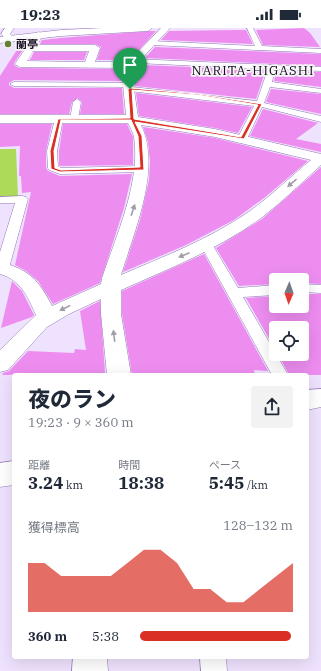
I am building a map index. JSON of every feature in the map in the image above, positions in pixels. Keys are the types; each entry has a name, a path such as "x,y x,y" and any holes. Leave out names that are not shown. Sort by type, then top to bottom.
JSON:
{"street":[{"path":"10,28 5,34 10,38"},
{"path":"0,40 119,28 148,28"},
{"path":"119,373 111,314 112,278 134,205 142,169 140,136 132,120 128,75 135,63 166,28"},
{"path":"39,35 20,64 135,63"},
{"path":"30,48 96,48 89,64"},
{"path":"0,119 132,120 242,139 321,158"},
{"path":"0,364 40,322 62,309 206,244 227,233 256,214 321,158"},
{"path":"1,268 17,274 34,287 47,318"},
{"path":"309,400 321,398"},
{"path":"0,475 12,473"},
{"path":"90,659 90,671"}],"lane":[{"path":"250,28 260,48"},
{"path":"152,43 321,51"},
{"path":"135,63 321,69"},
{"path":"242,139 260,104 268,84 272,67"},
{"path":"14,84 130,87 198,94 260,104 321,119"},
{"path":"268,84 321,91"},
{"path":"74,120 77,102"},
{"path":"59,119 52,151 53,168 60,171 142,169"},
{"path":"0,200 22,199 1,268"},
{"path":"206,244 279,373"},
{"path":"309,288 321,289"},
{"path":"234,293 269,290"},
{"path":"213,659 214,671"}],"green space":[{"path":"0,149 16,149 18,197 0,198"}],"building":[{"path":"304,28 310,33 320,47 263,45 256,30"},
{"path":"246,30 253,44 161,40 169,31"},
{"path":"156,31 130,60 97,60 101,47 95,44 40,44 42,40"},
{"path":"29,41 14,63 14,65 19,68 124,69 121,75 121,81 14,80 9,83 9,85 14,88 122,88 124,114 80,114 82,102 77,98 72,102 69,114 0,114 0,76 22,42"},
{"path":"155,47 321,54 321,66 145,58"},
{"path":"34,52 87,52 84,60 30,60"},
{"path":"141,65 266,70 256,99 135,86 134,75"},
{"path":"276,71 321,72 321,87 274,81"},
{"path":"271,89 321,94 321,114 266,102"},
{"path":"136,93 252,107 238,133 139,116"},
{"path":"263,109 318,123 296,139 321,144 321,152 250,136"},
{"path":"0,124 52,124 46,151 46,168 48,171 60,176 132,174 124,208 100,283 53,304 38,281 26,271 15,265 31,192 22,193 21,176 19,176 20,146 0,147"},
{"path":"63,124 127,124 133,137 133,165 59,165 59,151"},
{"path":"143,127 215,138 308,161 264,198 234,220 186,245 123,272 140,220 149,180 150,161 148,142"},
{"path":"321,167 321,284 309,283 309,273 269,273 269,284 239,286 216,248 262,219"},
{"path":"204,254 268,371 254,370 255,373 132,373 122,314 122,291"},
{"path":"12,281 22,291 34,315 1,328"},
{"path":"309,294 321,294 321,375 309,375 309,373 288,373 282,361 309,361 309,321 269,321 269,339 246,298 269,296 269,313 309,313"},
{"path":"100,301 105,373 12,373 12,375 2,375 3,373 9,371 28,351 74,353 75,349 86,350 80,311"}],"place":[{"name":"蘭亭","path":"8,44"}],"district":[{"name":"NARITA-HIGASHI","path":"253,70"}],"route":[{"path":"130,89 198,94 260,104 242,139 215,133 133,120 140,136 142,148 142,169 60,171 53,168 52,151 59,119 132,119 130,89"}]}
